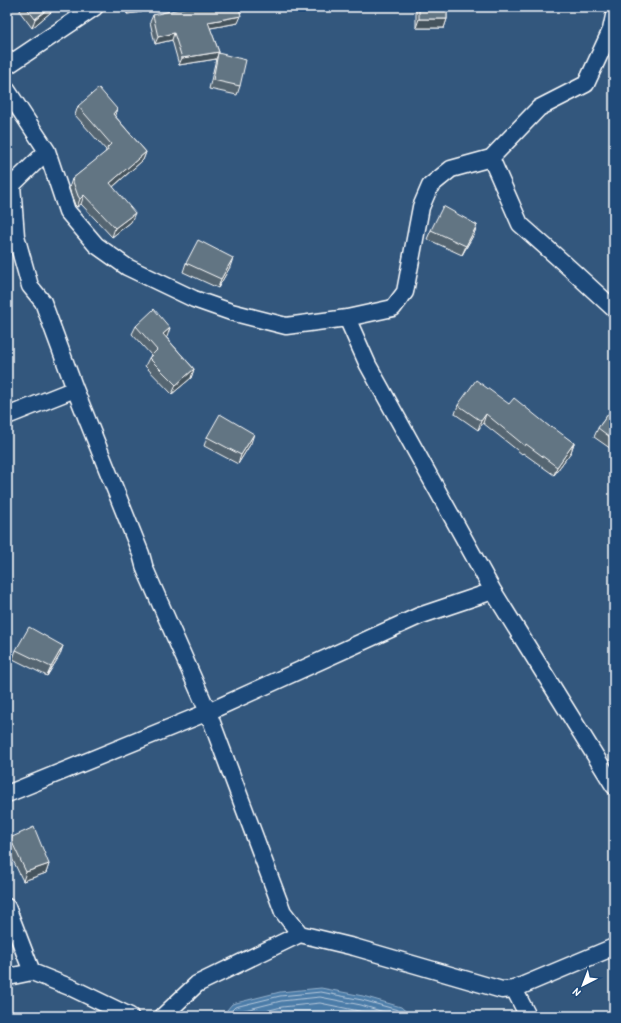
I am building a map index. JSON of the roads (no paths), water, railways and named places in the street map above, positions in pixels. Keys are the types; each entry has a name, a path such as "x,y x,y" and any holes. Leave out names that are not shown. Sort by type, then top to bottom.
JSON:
{"street":[{"path":"7,66 95,7"},
{"path":"7,90 47,151 67,211 96,245 127,267 201,301 231,312 286,326 347,318 393,308 406,292 421,207 430,186 451,169 491,158 539,108 586,84 611,30 614,16"},
{"path":"47,151 12,185 16,236 30,286 43,302 75,389 138,547 145,569 208,712 282,912 300,934 354,947 502,990 514,989 614,948"},
{"path":"491,158 520,224 614,309"},
{"path":"347,318 368,365 493,591 614,786"},
{"path":"7,416 75,389"},
{"path":"7,794 208,712 419,616 493,591"},
{"path":"7,907 32,972"},
{"path":"163,1016 197,984 300,934"},
{"path":"7,976 32,972 72,988 130,1016"},
{"path":"514,989 528,1016"}],"water":[{"path":"321,988 363,996 401,1007 411,1016 222,1016 232,1004 280,992"}]}
